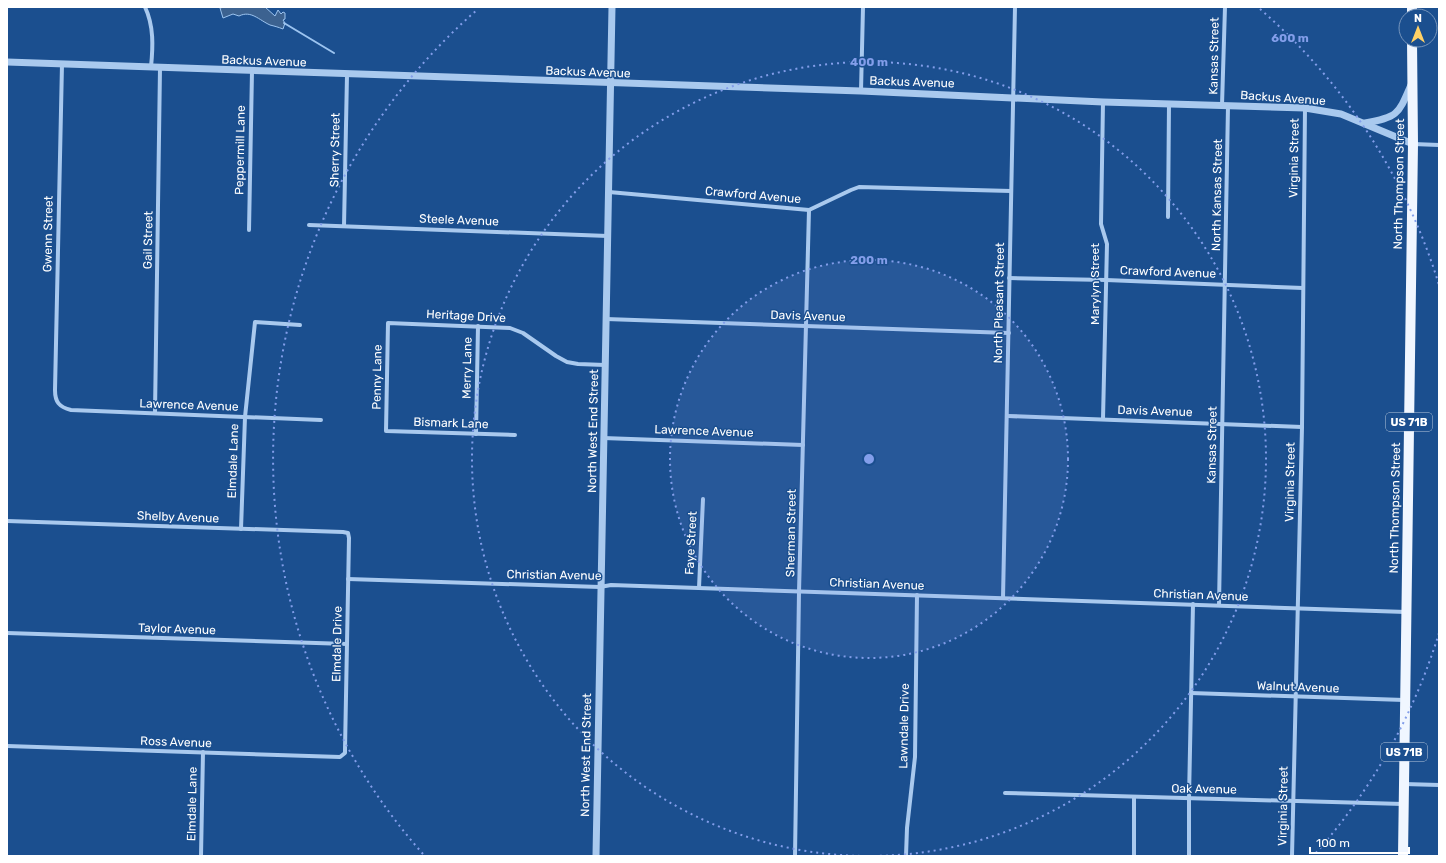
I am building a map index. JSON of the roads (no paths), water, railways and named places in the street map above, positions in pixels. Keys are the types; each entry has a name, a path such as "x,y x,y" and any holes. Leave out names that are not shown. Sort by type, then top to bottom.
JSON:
{"main road":[{"name":"North Thompson Street","path":"1403,856 1413,144 1412,48"}],"street":[{"path":"145,7 153,39 151,67"},
{"name":"North West End Street","path":"596,856 612,7"},
{"path":"862,91 863,7"},
{"name":"North Pleasant Street","path":"1003,598 1008,416 1009,278 1015,7"},
{"name":"Kansas Street","path":"1225,7 1225,105"},
{"name":"Backus Avenue","path":"7,62 610,84 862,91 1103,102 1305,108 1341,114 1413,144"},
{"name":"Gwenn Street","path":"57,403 55,398 55,390 62,64"},
{"name":"Gail Street","path":"155,413 160,68"},
{"name":"Peppermill Lane","path":"249,230 252,71"},
{"name":"Sherry Street","path":"344,226 347,75"},
{"path":"1364,123 1381,120 1394,115 1401,109 1413,81"},
{"name":"Marylyn Street","path":"1103,102 1101,224 1107,244 1103,419"},
{"path":"1168,217 1169,104"},
{"name":"North Kansas Street","path":"1225,105 1225,285"},
{"name":"Virginia Street","path":"1292,856 1302,427 1305,108"},
{"path":"1413,144 1439,145"},
{"name":"Crawford Avenue","path":"609,192 810,210 859,187 1011,192"},
{"name":"Sherman Street","path":"795,856 799,592 810,210"},
{"name":"Steele Avenue","path":"309,224 608,236"},
{"name":"Crawford Avenue","path":"1009,278 1106,280 1303,288"},
{"name":"Kansas Street","path":"1219,605 1225,285"},
{"name":"Davis Avenue","path":"606,319 1009,333"},
{"name":"Elmdale Lane","path":"241,529 245,417 255,322 300,325"},
{"name":"Heritage Drive","path":"388,323 510,328 523,333 567,362 605,365"},
{"name":"Penny Lane","path":"386,430 388,323"},
{"name":"Merry Lane","path":"476,434 478,326"},
{"name":"Lawrence Avenue","path":"57,403 63,408 71,410 321,420"},
{"name":"Davis Avenue","path":"1008,416 1302,427"},
{"name":"Bismark Lane","path":"386,430 515,435"},
{"name":"Lawrence Avenue","path":"603,438 803,445"},
{"name":"Faye Street","path":"699,588 703,499"},
{"name":"Shelby Avenue","path":"7,521 348,533"},
{"name":"Elmdale Drive","path":"343,755 345,749 348,533"},
{"name":"Christian Avenue","path":"348,579 600,587 611,585 1406,612"},
{"name":"Lawndale Drive","path":"906,856 914,757 917,595"},
{"path":"1189,856 1193,604"},
{"name":"Taylor Avenue","path":"7,633 347,644"},
{"name":"Walnut Avenue","path":"1191,693 1405,700"},
{"name":"Ross Avenue","path":"7,746 336,758 343,755"},
{"name":"Elmdale Lane","path":"201,856 203,752"},
{"path":"1404,784 1439,785"},
{"name":"Oak Avenue","path":"1005,793 1404,804"},
{"path":"1134,797 1134,856"}],"water":[{"path":"265,7 275,16 278,10 281,14 283,12 285,13 285,19 283,20 285,23 283,29 270,25 255,16 247,14 239,16 233,14 223,18 220,8"}],"waterway":[{"path":"284,23 334,53"}]}
